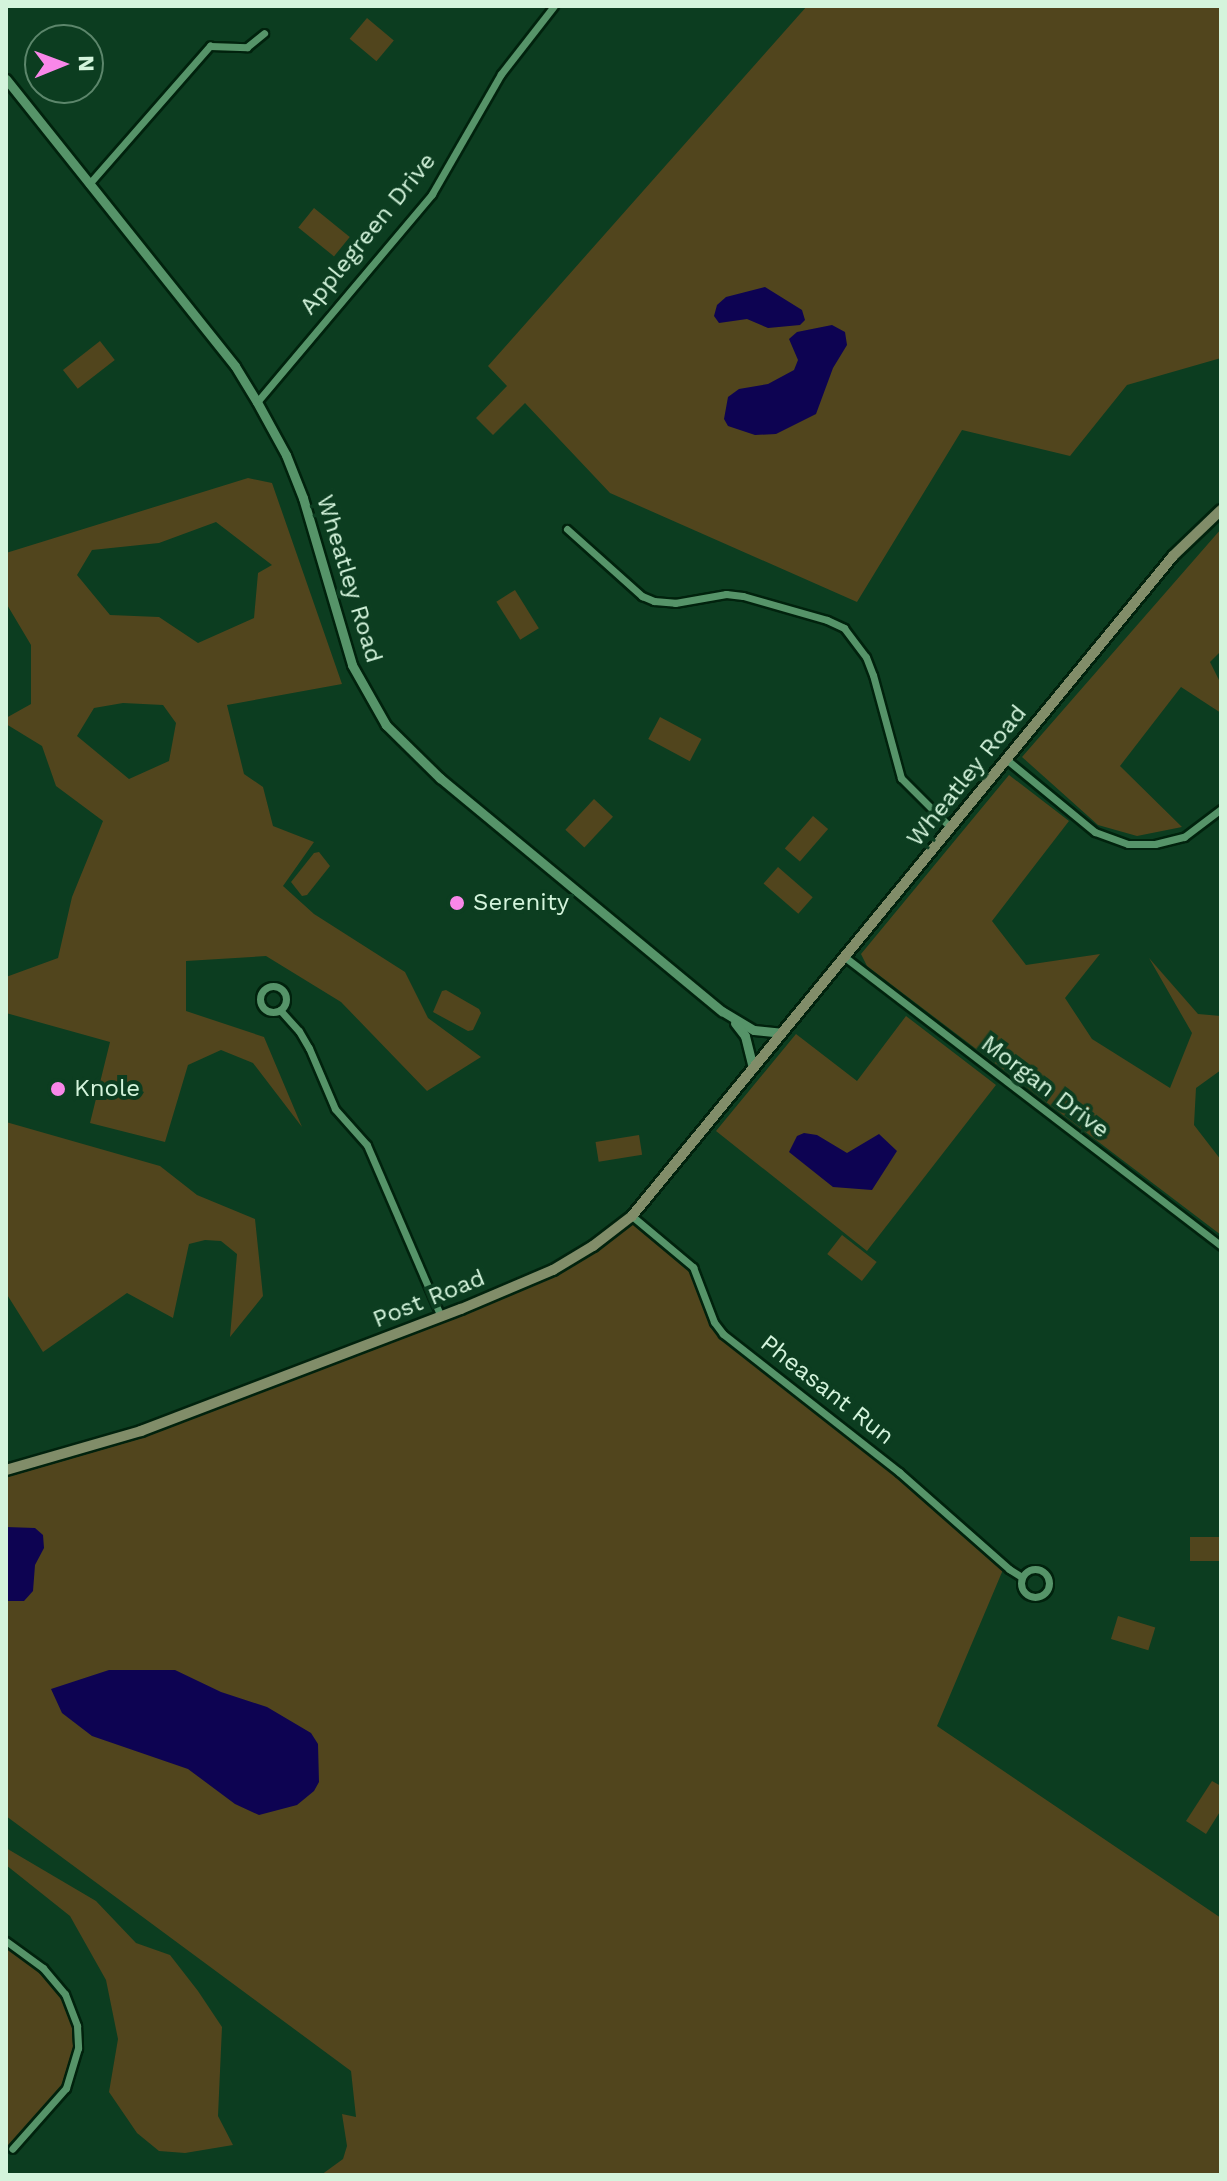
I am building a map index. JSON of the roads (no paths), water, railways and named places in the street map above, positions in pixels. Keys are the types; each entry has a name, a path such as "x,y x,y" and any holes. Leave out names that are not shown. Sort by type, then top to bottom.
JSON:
{"main road":[{"name":"Wheatley Road","path":"781,1033 846,958 1173,556 1221,510"},
{"name":"Post Road","path":"6,1470 141,1431 441,1317 553,1270 593,1246 632,1216 781,1033"}],"street":[{"name":"Applegreen Drive","path":"257,402 432,194 501,74 554,6"},
{"path":"89,184 210,46 247,47 264,33"},
{"name":"Wheatley Road","path":"6,79 235,366 257,402 286,455 303,498 352,665 386,725 440,778 733,1020 745,1036 753,1068"},
{"path":"567,529 642,596 654,601 675,603 726,594 743,596 827,620 844,628 870,666 901,778 950,827"},
{"path":"1006,759 1095,832 1128,844 1155,844 1184,837 1221,809"},
{"name":"Morgan Drive","path":"846,958 1221,1246"},
{"path":"280,1010 309,1048 335,1109 367,1145 441,1317"},
{"name":"Wheatley Road","path":"733,1020 754,1030 781,1033"},
{"name":"Pheasant Run","path":"632,1216 693,1267 714,1322 723,1334 899,1472 1022,1577"},
{"path":"6,1941 43,1968 65,1994 77,2026 78,2048 66,2088 12,2149"}],"place":[{"name":"Serenity","path":"457,903"},
{"name":"Knole","path":"58,1089"}]}
